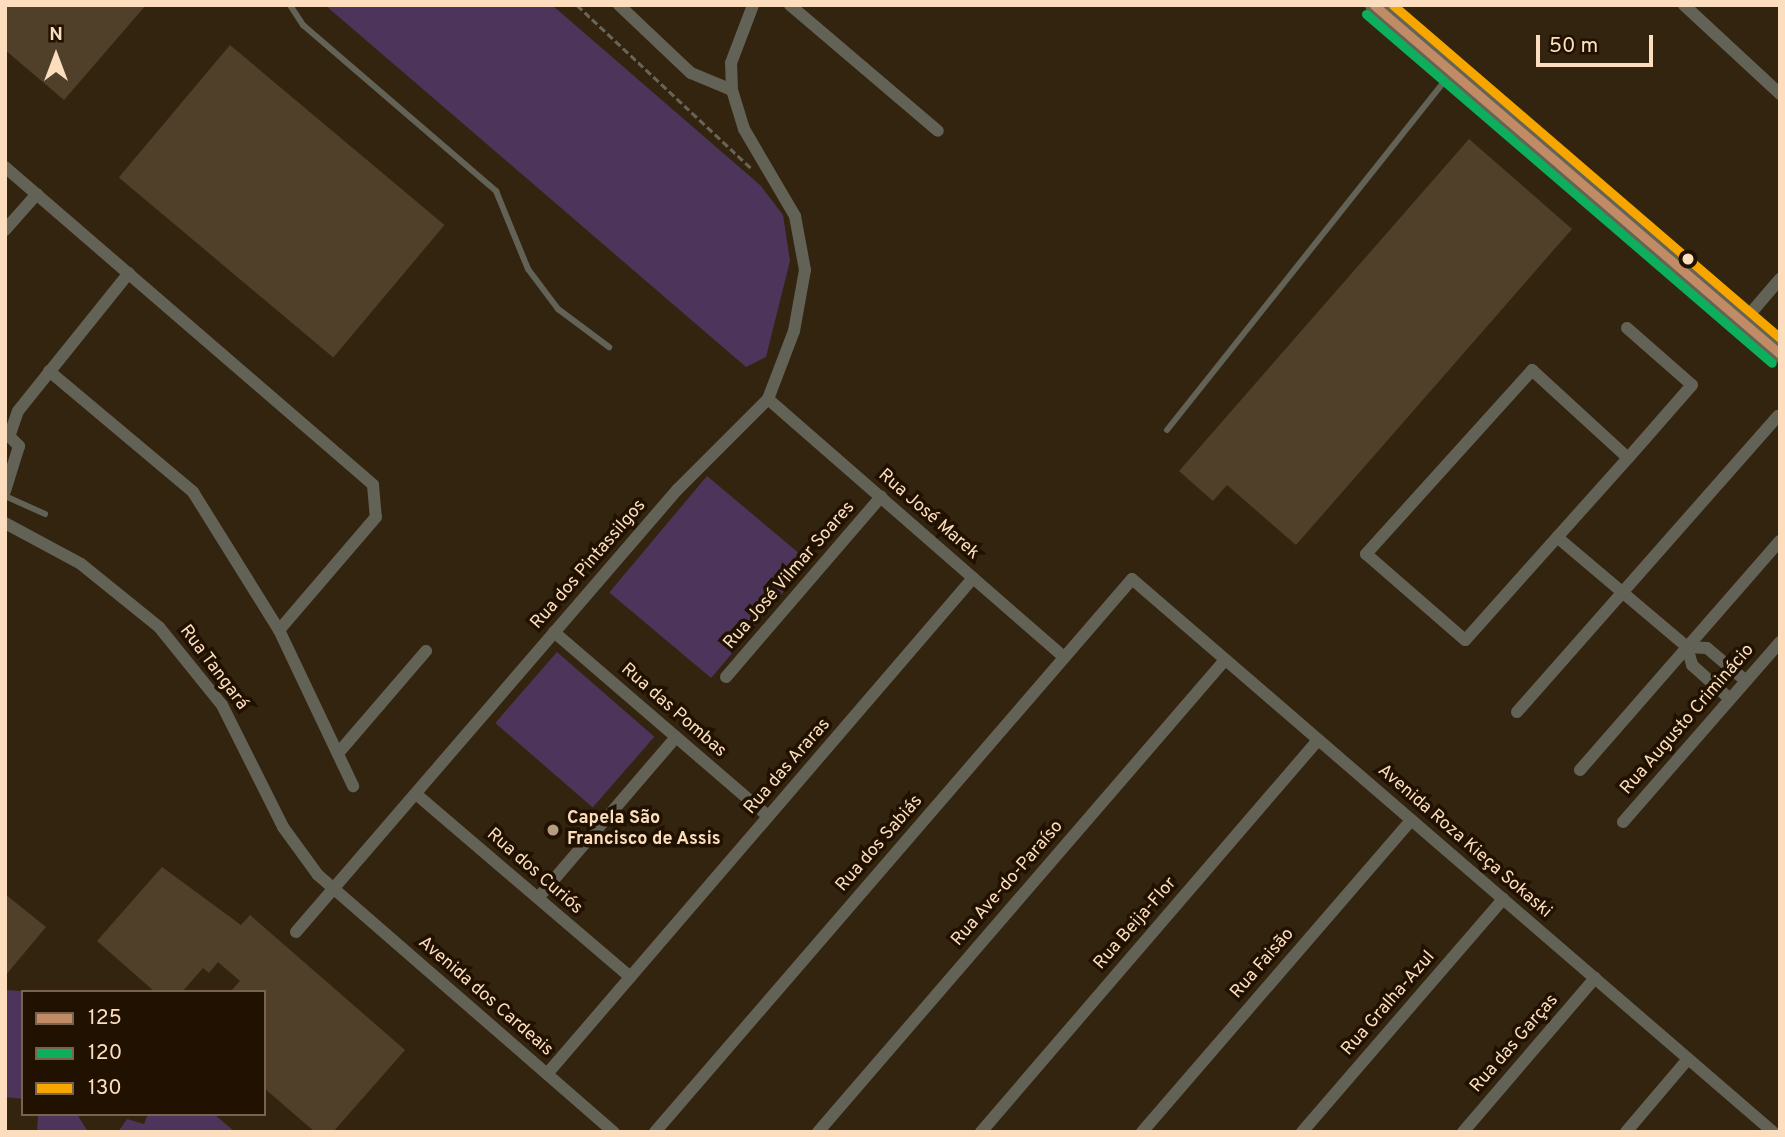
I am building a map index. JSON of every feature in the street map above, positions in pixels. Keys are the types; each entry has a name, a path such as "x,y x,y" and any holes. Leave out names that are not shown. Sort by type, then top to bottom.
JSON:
{"main road":[{"path":"1374,5 1780,354"}],"street":[{"path":"619,5 691,73 732,90"},
{"name":"Rua dos Pintassilgos","path":"296,932 677,490 768,399 794,331 805,270 795,216 744,129 732,90 731,63 752,5"},
{"path":"790,5 938,131"},
{"path":"1684,5 1780,93"},
{"path":"5,167 377,491 372,523 279,630"},
{"path":"5,230 37,194"},
{"path":"5,494 19,446 7,433 18,411 129,273"},
{"path":"1743,322 1780,279"},
{"path":"1627,328 1692,385 1628,458 1465,640 1366,554 1532,370 1628,458"},
{"path":"49,371 193,492 279,630 340,751 353,786"},
{"name":"Rua José Marek","path":"768,399 1064,657"},
{"path":"1517,712 1777,415"},
{"name":"Rua José Vilmar Soares","path":"726,677 881,497"},
{"name":"Rua Tangará","path":"5,523 108,583 182,652 240,733 293,843 333,890"},
{"path":"1557,537 1687,647 1692,665 1730,699"},
{"path":"1580,769 1780,541"},
{"name":"Rua das Araras","path":"547,1074 973,578"},
{"name":"Rua dos Sabiás","path":"655,1132 1132,579"},
{"name":"Avenida Roza Kieça Sokaski","path":"1132,579 1773,1132"},
{"name":"Rua das Pombas","path":"554,632 768,816"},
{"name":"Rua Augusto Criminácio","path":"1623,822 1780,642"},
{"path":"1687,647 1707,648 1746,681"},
{"path":"340,751 426,651"},
{"name":"Rua Ave-do-Paraíso","path":"818,1132 1225,660"},
{"path":"538,898 676,737"},
{"name":"Rua Beija-Flor","path":"981,1132 1318,740"},
{"name":"Rua dos Curiós","path":"416,794 630,977"},
{"name":"Rua Faisão","path":"1142,1132 1411,820"},
{"name":"Avenida dos Cardeais","path":"333,890 614,1132"},
{"name":"Rua Gralha-Azul","path":"1302,1132 1503,899"},
{"name":"Rua das Garças","path":"1463,1132 1595,978"},
{"path":"1626,1132 1688,1059"}],"lane":[{"path":"290,5 303,24 496,191 528,269 558,309 610,347"},
{"path":"1167,430 1452,72"},
{"path":"5,494 45,514"}],"path":[{"path":"577,5 630,60 692,107 742,161 777,185"}],"shaded area":[{"path":"325,5 552,5 760,185 783,215 790,261 766,357 746,367"},
{"path":"707,476 809,561 711,678 609,592"},
{"path":"557,652 654,737 593,808 495,723"},
{"path":"5,990 21,991 21,1099 5,1097"},
{"path":"38,1116 78,1116 88,1132 37,1132"},
{"path":"147,1116 216,1116 235,1132 118,1132 127,1119 144,1124"}],"building":[{"path":"5,5 146,5 64,100 5,50"},
{"path":"230,45 444,225 333,358 119,178"},
{"path":"1469,139 1572,229 1296,545 1227,485 1213,501 1179,471"},
{"path":"162,867 241,925 250,915 405,1050 333,1132 315,1132 266,1090 266,990 232,990 240,981 218,962 209,973 203,968 184,990 153,990 97,941"},
{"path":"5,894 46,927 5,976"}],"transit line":[{"name":"125","path":"1374,5 1780,354"},
{"name":"130","path":"1393,5 1780,338"},
{"name":"120","path":"1366,14 1772,363"}],"place":[{"name":"Capela São Francisco de Assis","path":"553,830"}]}
